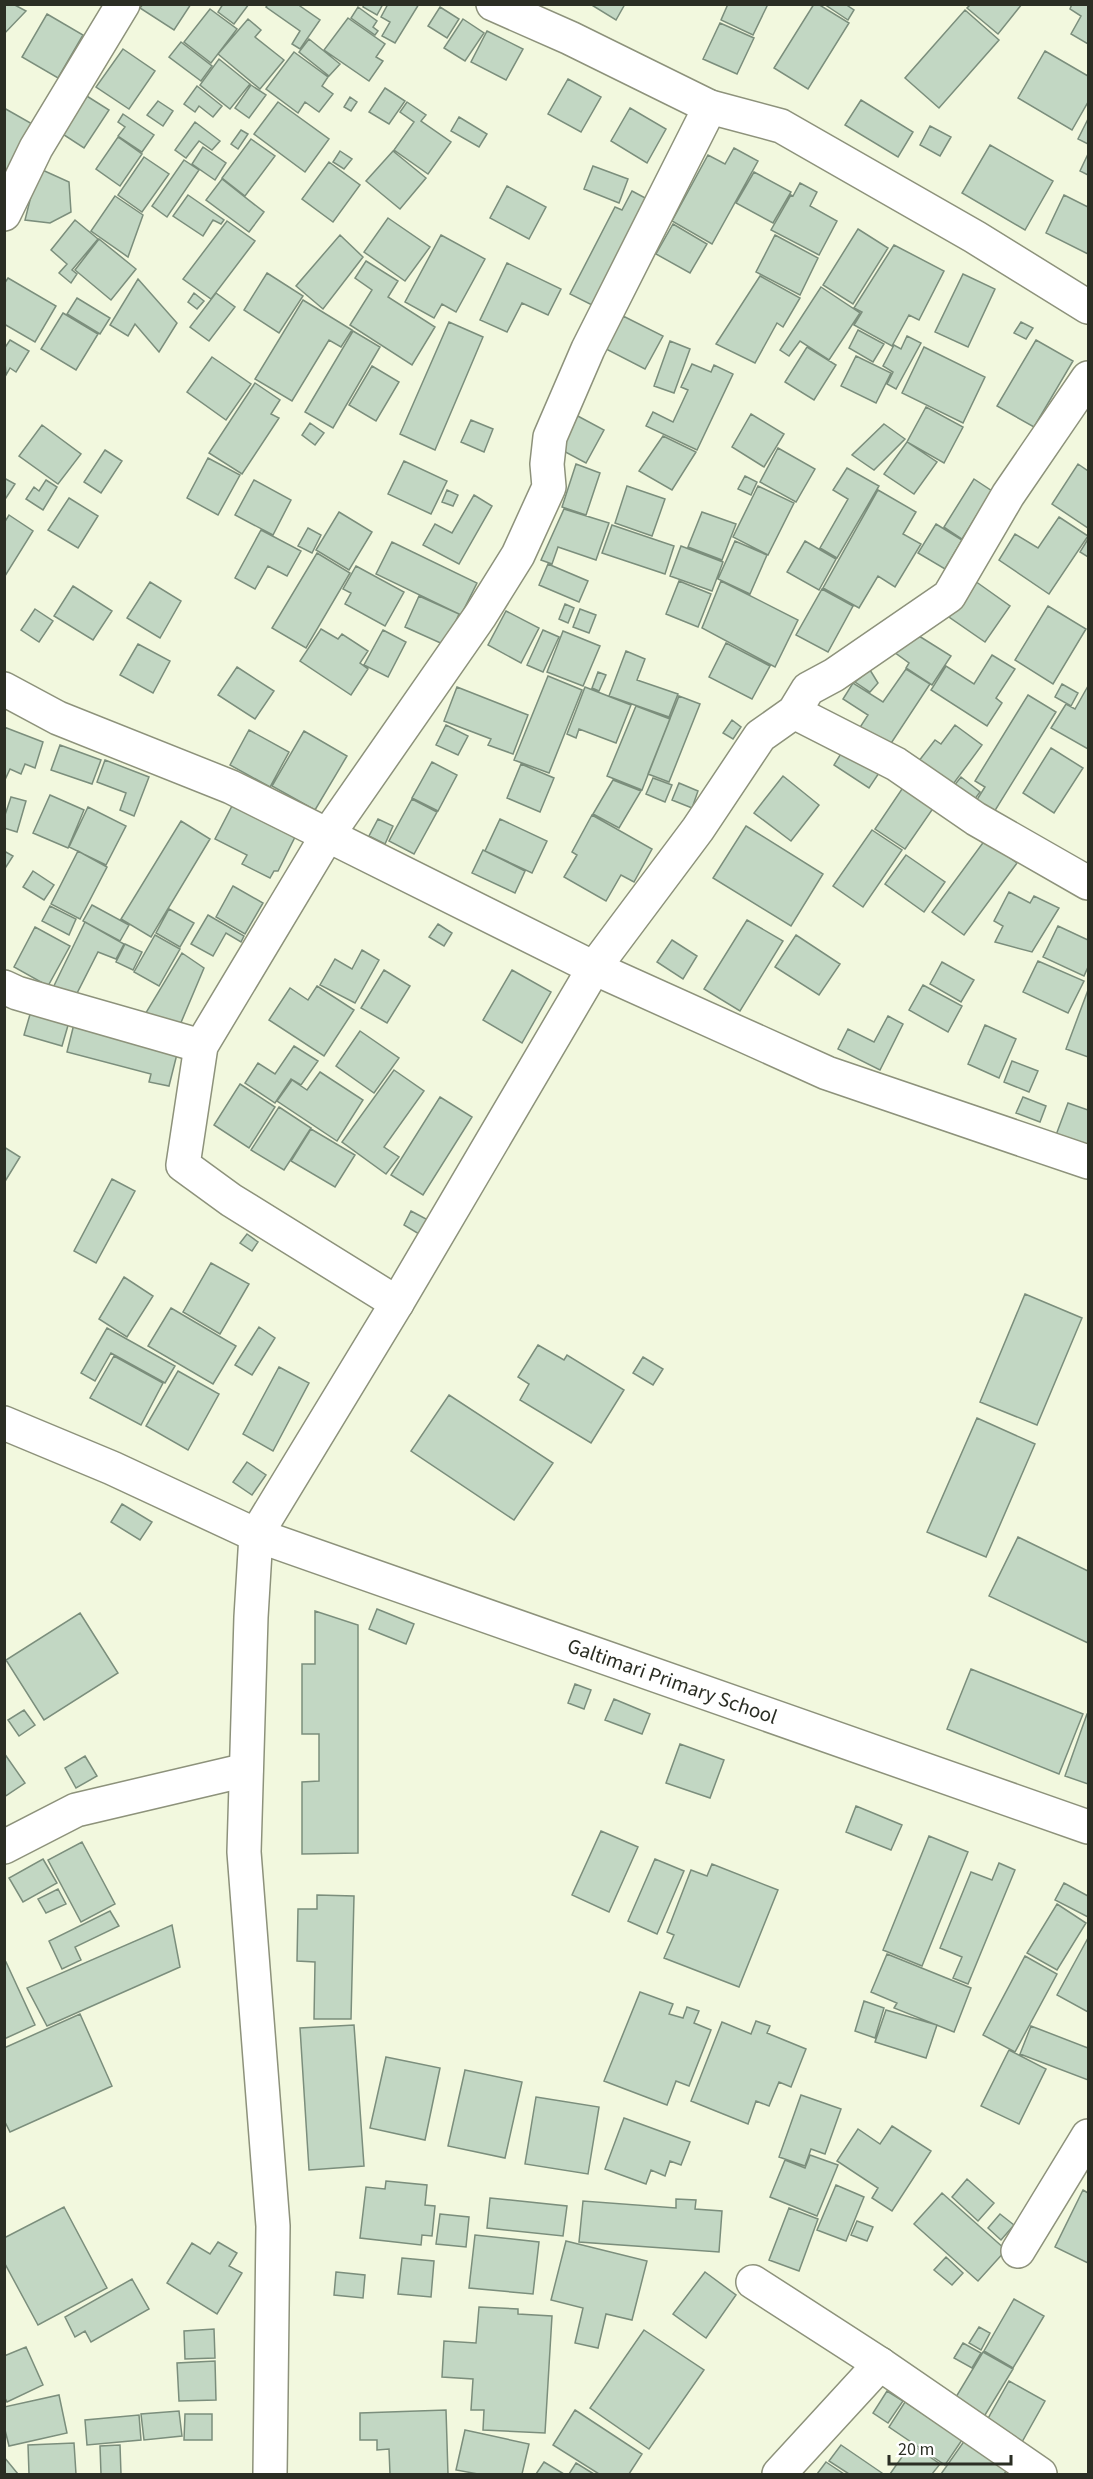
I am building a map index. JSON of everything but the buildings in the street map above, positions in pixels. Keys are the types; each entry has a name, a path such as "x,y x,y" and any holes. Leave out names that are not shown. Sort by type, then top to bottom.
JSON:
{"street":[{"path":"4,214 36,148 123,4"},
{"path":"493,4 570,38 710,107 782,126 975,237 1089,307"},
{"path":"397,1303 231,1200 183,1165 201,1046 327,836 442,671 518,555 549,487 547,464 550,437 558,418 588,349 710,107"},
{"path":"270,2475 273,2226 244,1852 250,1617 256,1535 397,1303 594,968 698,830 760,736 794,712 808,689 834,675 949,596 1008,495 1089,378"},
{"path":"4,689 58,718 231,787 594,968 826,1073 1089,1162"},
{"path":"794,712 896,764 976,819 1089,883"},
{"path":"4,987 17,993 201,1046"},
{"name":"Galtimari Primary School","path":"4,1423 112,1468 256,1535 1089,1827"},
{"path":"4,1847 76,1809 246,1770"},
{"path":"1018,2251 1089,2136"},
{"path":"753,2282 880,2364 1040,2475"},
{"path":"779,2475 880,2364"}]}
